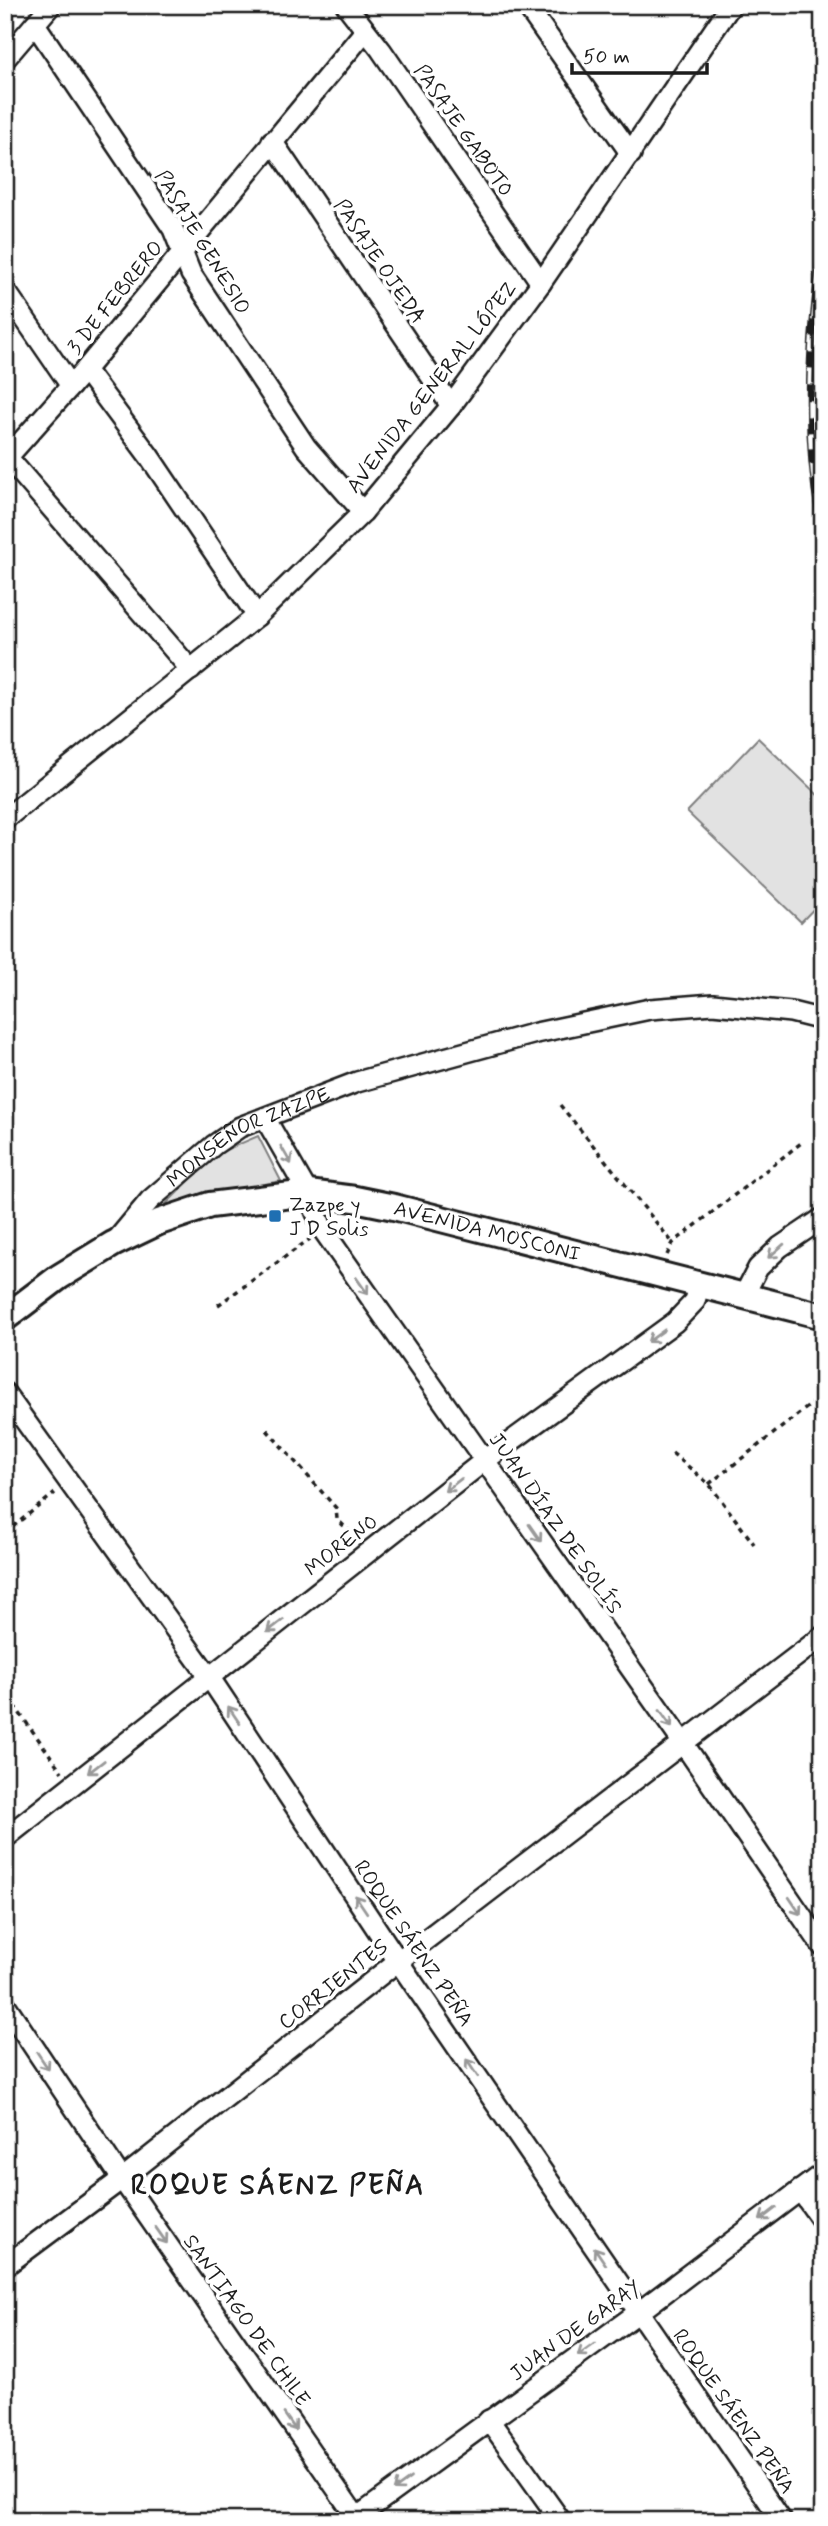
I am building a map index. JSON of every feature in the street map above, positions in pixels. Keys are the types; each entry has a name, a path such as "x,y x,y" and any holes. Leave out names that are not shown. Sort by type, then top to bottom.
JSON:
{"street":[{"path":"6,57 51,5"},
{"name":"PASAJE GABOTO","path":"346,5 381,50 541,283"},
{"path":"526,5 631,154"},
{"name":"AVENIDA GENERAL LÓPEZ","path":"5,819 257,616 363,512 451,406 541,283 731,5"},
{"name":"PASAJE GENESIO","path":"35,24 173,229 191,274 306,447 363,512"},
{"name":"3 DE FEBRERO","path":"6,459 85,370 365,31"},
{"name":"PASAJE OJEDA","path":"272,141 451,406"},
{"path":"5,290 71,386"},
{"path":"85,370 149,456 257,616"},
{"path":"6,459 191,670"},
{"name":"MONSEÑOR ZAZPE","path":"5,1318 59,1277 113,1244 150,1200 240,1127 357,1082 536,1032 650,1009 713,1004 791,1012 823,1020"},
{"name":"JUAN DÍAZ DE SOLÍS","path":"265,1118 308,1193 323,1230 823,1947"},
{"name":"AVENIDA MOSCONI","path":"113,1244 159,1222 210,1205 308,1193 394,1207 656,1276 823,1316"},
{"path":"743,1297 758,1268 780,1247 823,1217"},
{"name":"MORENO","path":"5,1838 484,1461 675,1322 695,1301 699,1286"},
{"name":"ROQUE SÁENZ PEÑA","path":"5,1393 209,1678 398,1961 782,2521"},
{"name":"CORRIENTES","path":"5,2266 122,2179 398,1961 823,1636"},
{"name":"SANTIAGO DE CHILE","path":"5,2004 356,2520"},
{"name":"JUAN DE GARAY","path":"356,2520 823,2173"},
{"path":"800,2190 823,2222"},
{"path":"489,2420 561,2521"}],"path":[{"path":"560,1105 673,1243"},
{"path":"656,1276 673,1243 801,1143"},
{"path":"218,1305 323,1230"},
{"path":"709,1484 823,1395"},
{"path":"267,1430 336,1508 337,1519 370,1551"},
{"path":"672,1453 709,1484 754,1544"},
{"path":"5,1533 68,1483"},
{"path":"8,1697 72,1785"}],"shaded area":[{"path":"758,738 823,800 823,899 801,922 687,812"},
{"path":"258,1136 281,1181 200,1196 160,1210 216,1154"}],"railway":[{"path":"823,241 814,314 810,387 812,461 823,533"}],"place":[{"name":"Zazpe y J D Solis","path":"275,1216"}],"district":[{"name":"ROQUE SÁENZ PEÑA","path":"278,2184"}]}
